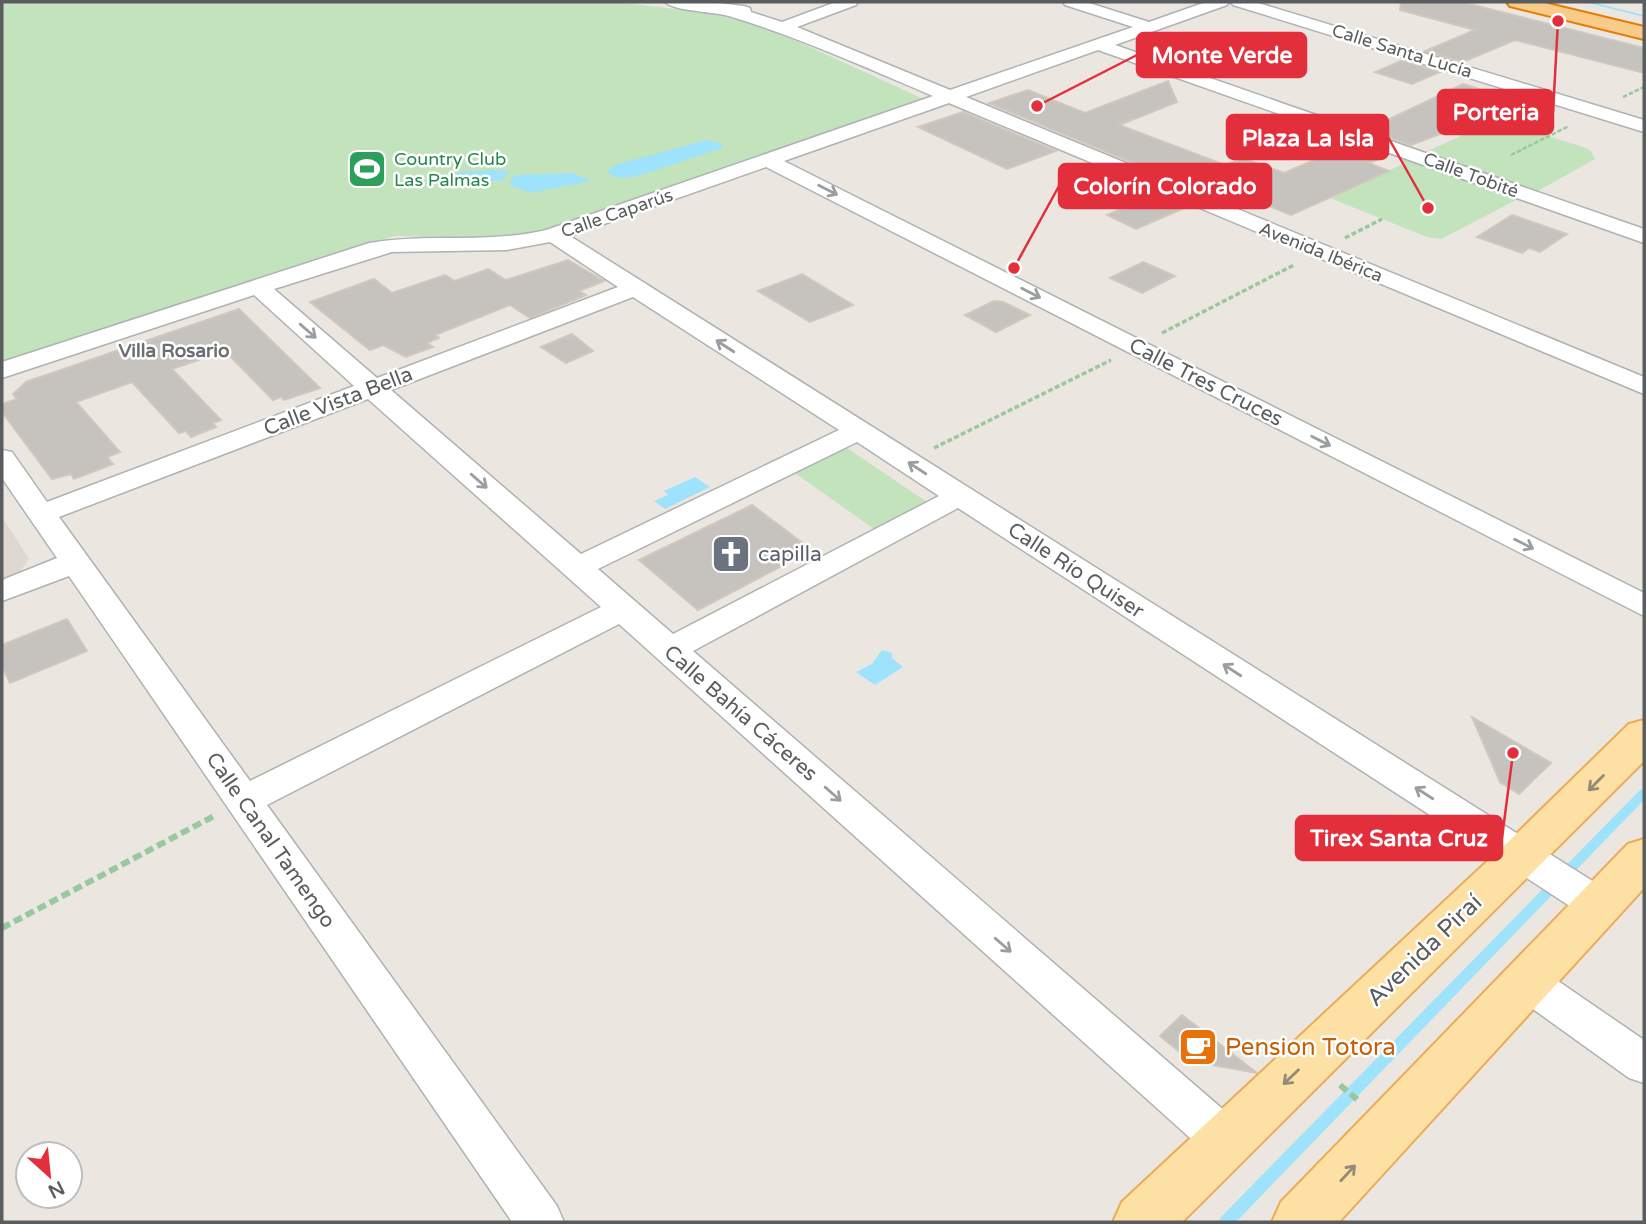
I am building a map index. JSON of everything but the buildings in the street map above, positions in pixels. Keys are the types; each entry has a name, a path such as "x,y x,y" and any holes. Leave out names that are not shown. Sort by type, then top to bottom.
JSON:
{"highway":[{"path":"1517,2 1563,18 1644,33"}],"main road":[{"name":"Avenida Piraí","path":"1142,1222 1225,1140 1528,860 1644,735"},
{"path":"1301,1222 1527,982 1594,902 1644,858"}],"street":[{"name":"Avenida Ibérica","path":"673,2 807,18"},
{"path":"782,27 850,2"},
{"path":"1071,2 1149,27"},
{"name":"Calle Caparús","path":"2,370 392,244 508,246 553,236 1222,2"},
{"name":"Calle Santa Lucía","path":"1240,2 1644,126"},
{"name":"Avenida Ibérica","path":"714,5 782,27 947,98 1644,386"},
{"name":"Calle Tobité","path":"1099,45 1644,236"},
{"name":"Calle Tres Cruces","path":"767,160 1644,606"},
{"name":"Calle Río Quiser","path":"553,236 1594,902"},
{"name":"Calle Bahía Cáceres","path":"257,286 1225,1140"},
{"name":"Calle Vista Bella","path":"41,514 636,288"},
{"path":"576,568 859,431"},
{"name":"Calle Canal Tamengo","path":"2,458 540,1222"},
{"path":"669,650 960,496"},
{"path":"2,591 75,562"},
{"path":"243,801 623,609"},
{"path":"1527,982 1644,1064"}],"path":[{"path":"2,928 243,801"},
{"path":"1328,1076 1367,1108"}],"shaded area":[{"path":"2,517 29,559 18,574 2,580"}],"green space":[{"name":"Country Club Las Palmas","path":"2,2 616,2 708,13 768,28 928,101 529,239 394,236 2,363"},
{"path":"1506,123 1590,150 1595,159 1536,192 1424,153 1484,125"},
{"path":"1416,159 1520,198 1441,239 1427,237 1330,198 1403,164 1401,160"},
{"path":"847,448 927,502 874,529 795,473"}],"water":[{"path":"706,140 722,144 722,148 635,177 618,178 606,172 615,165"},
{"path":"510,171 501,181 439,184 426,181 461,172"},
{"path":"573,173 591,181 531,193 510,185 512,177 517,175"},
{"path":"695,477 710,487 665,509 654,501 668,495 664,491"},
{"path":"882,650 892,653 892,658 903,667 875,685 856,672 872,664"}],"waterway":[{"path":"1586,2 1644,16"},
{"path":"1226,1222 1644,793"}],"place":[{"name":"Porteria","path":"1558,21"},
{"name":"Monte Verde","path":"1037,106"},
{"name":"Country Club Las Palmas","path":"367,169"},
{"name":"Plaza La Isla","path":"1428,208"},
{"name":"Colorín Colorado","path":"1014,268"},
{"name":"capilla","path":"731,554"},
{"name":"Tirex Santa Cruz","path":"1513,753"},
{"name":"Pension Totora","path":"1198,1047"}],"district":[{"name":"Villa Rosario","path":"174,350"}]}
